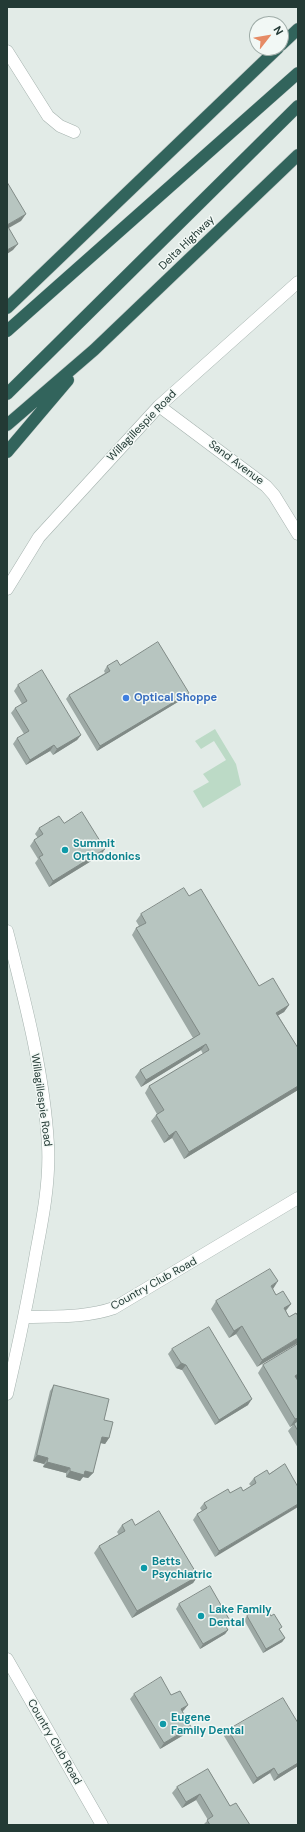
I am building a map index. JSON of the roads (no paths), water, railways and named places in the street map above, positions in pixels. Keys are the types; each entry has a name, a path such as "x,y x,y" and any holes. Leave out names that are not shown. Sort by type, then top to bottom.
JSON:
{"highway":[{"path":"289,37 298,29"},
{"path":"7,308 270,56"},
{"path":"7,331 298,73"},
{"path":"7,394 298,106"},
{"name":"Delta Highway","path":"94,350 298,155"},
{"path":"7,425 94,350"},
{"path":"7,452 94,350"}],"street":[{"path":"7,51 48,116 60,126 74,132"},
{"name":"Willagillespie Road","path":"7,589 39,537 159,406 298,282"},
{"name":"Sand Avenue","path":"159,406 266,486 274,495 298,534"},
{"name":"Willagillespie Road","path":"7,931 33,1042 48,1145 47,1179 25,1318"},
{"name":"Country Club Road","path":"25,1318 82,1316 99,1313 114,1308 298,1198"},
{"path":"7,1394 25,1318"},
{"name":"Country Club Road","path":"7,1659 102,1825"}],"place":[{"name":"Optical Shoppe","path":"126,698"},
{"name":"Summit Orthodonics","path":"65,850"},
{"name":"Betts Psychiatric","path":"144,1568"},
{"name":"Lake Family Dental","path":"201,1616"},
{"name":"Eugene Family Dental","path":"163,1724"}]}
